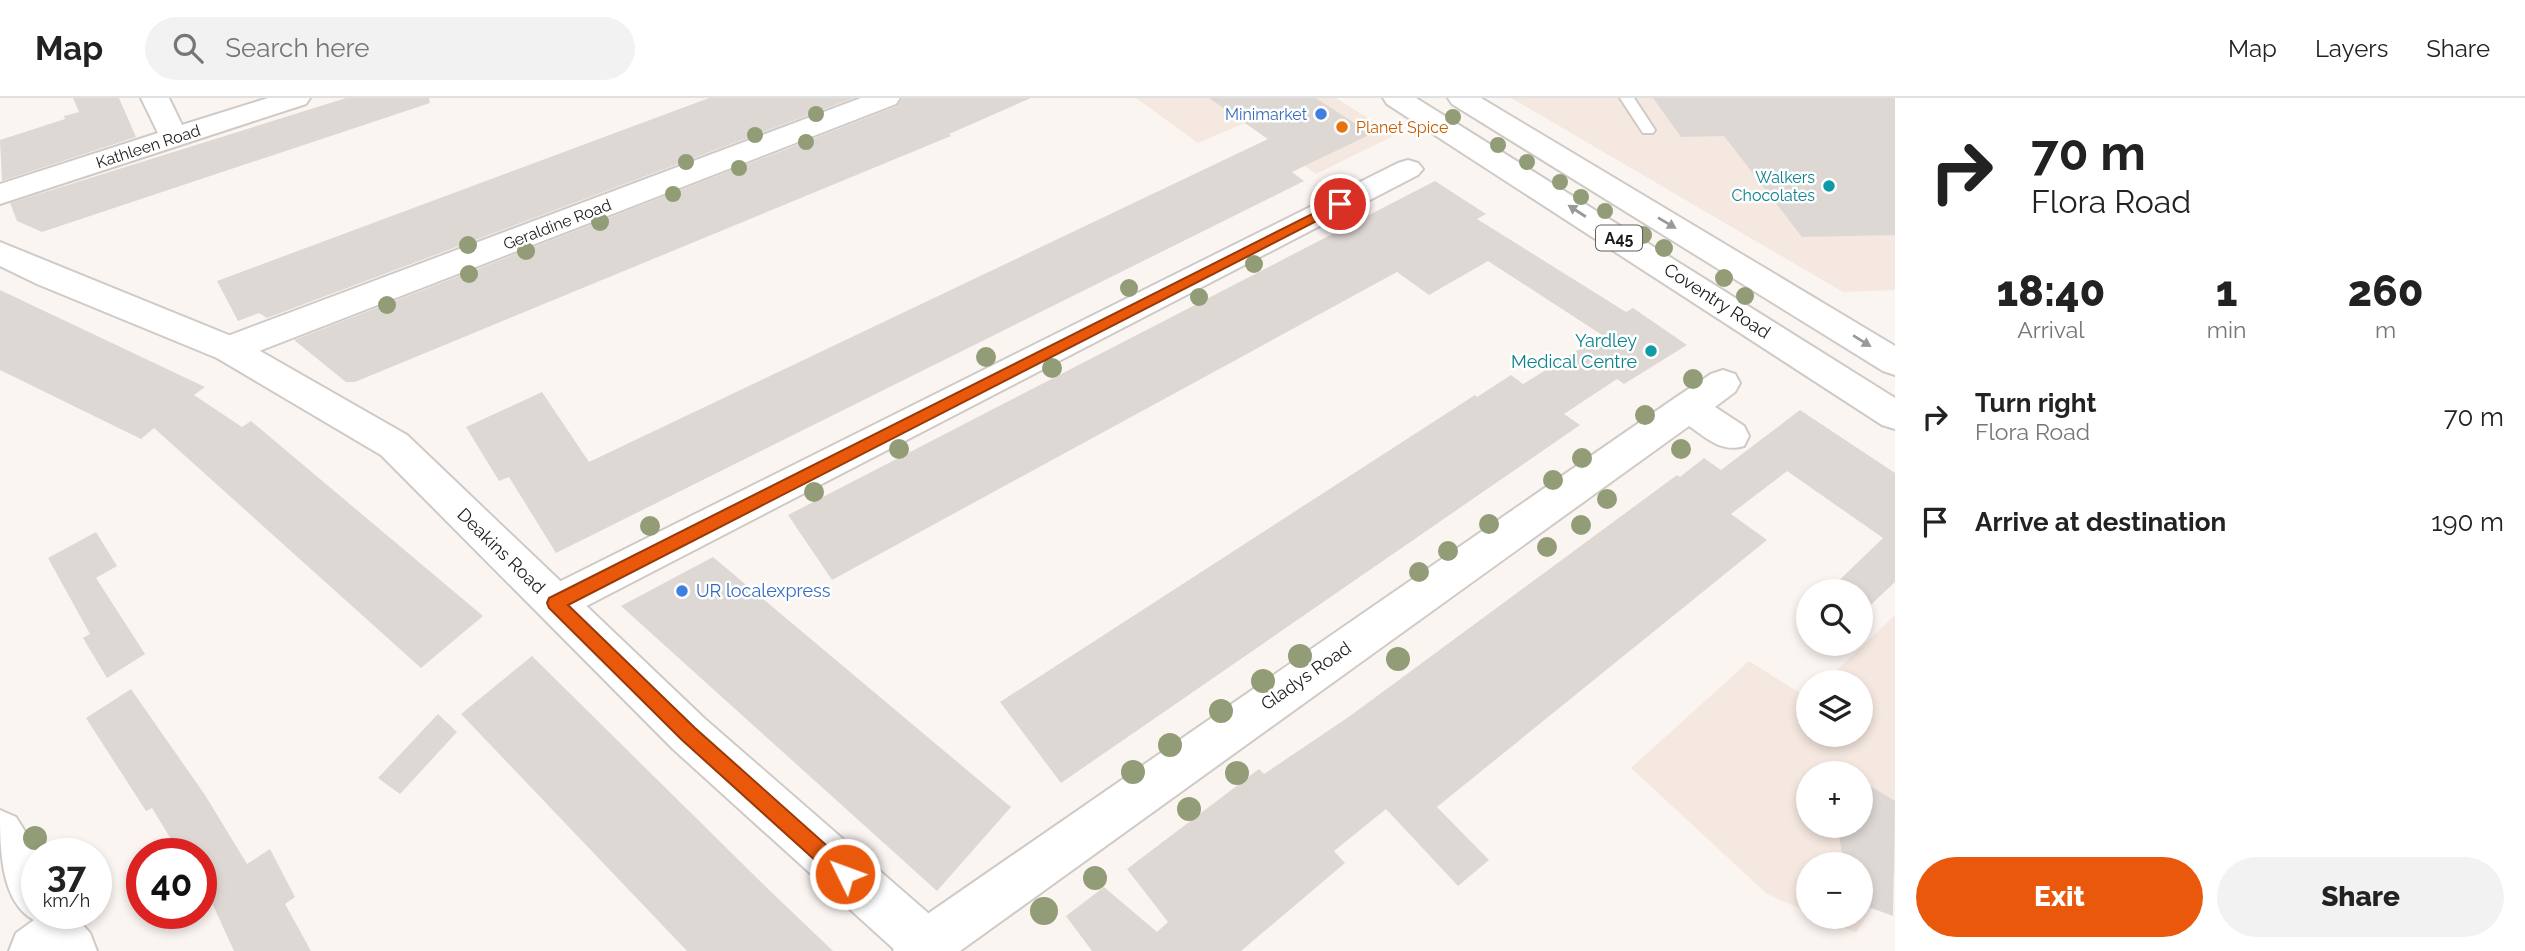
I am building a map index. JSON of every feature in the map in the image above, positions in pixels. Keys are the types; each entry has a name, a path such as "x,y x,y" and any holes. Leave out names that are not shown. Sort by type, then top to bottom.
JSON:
{"main road":[{"path":"155,98 174,137"},
{"name":"Kathleen Road","path":"0,194 296,98"},
{"name":"Geraldine Road","path":"229,349 886,98"},
{"name":"Coventry Road","path":"1397,98 1895,415"},
{"name":"A45","path":"1462,98 1895,362"},
{"path":"1479,98 1528,138"},
{"path":"555,603 1408,169"},
{"path":"1335,171 1364,191"},
{"name":"Deakins Road","path":"0,253 48,276 229,349 394,445 689,734 925,949"},
{"name":"Gladys Road","path":"925,949 1723,383"},
{"path":"1688,407 1731,436"},
{"path":"0,833 21,874"}],"lane":[{"path":"1627,98 1648,130"}],"shaded area":[{"path":"1136,98 1336,98 1395,135 1316,174 1245,123 1198,143"},
{"path":"1511,98 1895,98 1895,290 1843,292"},
{"path":"1895,615 1895,874 1873,907 1873,852 1796,852 1796,907 1767,894 1631,768 1749,661 1796,690 1796,747 1873,747 1873,670 1837,670 1852,656 1873,656 1873,636"}],"building":[{"path":"73,98 119,98 136,137 2,181 0,140 79,112"},
{"path":"346,98 429,98 430,103 42,232 17,221 10,203"},
{"path":"709,98 854,98 267,318 259,313 238,321 217,281"},
{"path":"903,98 1031,98 949,134 951,136 355,382 346,382 294,340 897,106"},
{"path":"1209,98 1316,98 1371,134 1292,172 1304,181 556,553 509,477 499,481 466,427 542,392 589,462 1268,139"},
{"name":"Walkers Chocolates","path":"1653,98 1895,98 1895,235 1802,237 1724,136 1681,137"},
{"path":"1435,181 1486,214 1477,219 1626,312 1633,308 1687,345 1624,384 1617,379 1564,414 1580,425 1061,783 1000,702 1475,395 1477,397 1511,375 1523,384 1602,335 1488,261 1429,295 1397,272 832,580 788,515"},
{"path":"0,290 205,387 194,395 242,427 251,421 483,616 421,668 154,428 141,439 0,370"},
{"path":"1800,410 1895,473 1895,582 1873,603 1873,579 1840,579 1883,538 1787,471 1731,514 1767,540 1437,807 1489,860 1458,886 1386,809 1334,851 1345,863 1241,951 1092,951 1066,916 1104,887 1157,932 1168,922 1127,869 1259,769 1264,774 1350,716 1677,475 1680,477 1704,458 1721,470"},
{"path":"96,532 117,566 96,578 145,654 107,678 83,638 90,634 48,558"},
{"path":"713,557 1011,807 937,891 621,606"},
{"path":"532,656 833,951 687,951 461,714"},
{"path":"131,689 205,795 247,864 270,849 295,897 285,904 311,951 234,951 217,914 217,838 170,838 152,808 146,811 86,718"},
{"path":"438,714 457,732 400,794 378,778"},
{"path":"1873,788 1895,801 1893,916 1873,909 1873,852 1841,852 1840,838 1873,838"}],"place":[{"name":"Minimarket","path":"1321,114"},
{"name":"Planet Spice","path":"1342,127"},
{"name":"Walkers Chocolates","path":"1829,186"},
{"name":"Yardley Medical Centre","path":"1651,351"},
{"name":"UR localexpress","path":"682,591"}],"route":[{"path":"845,874 689,734 555,603 1340,204"}]}
